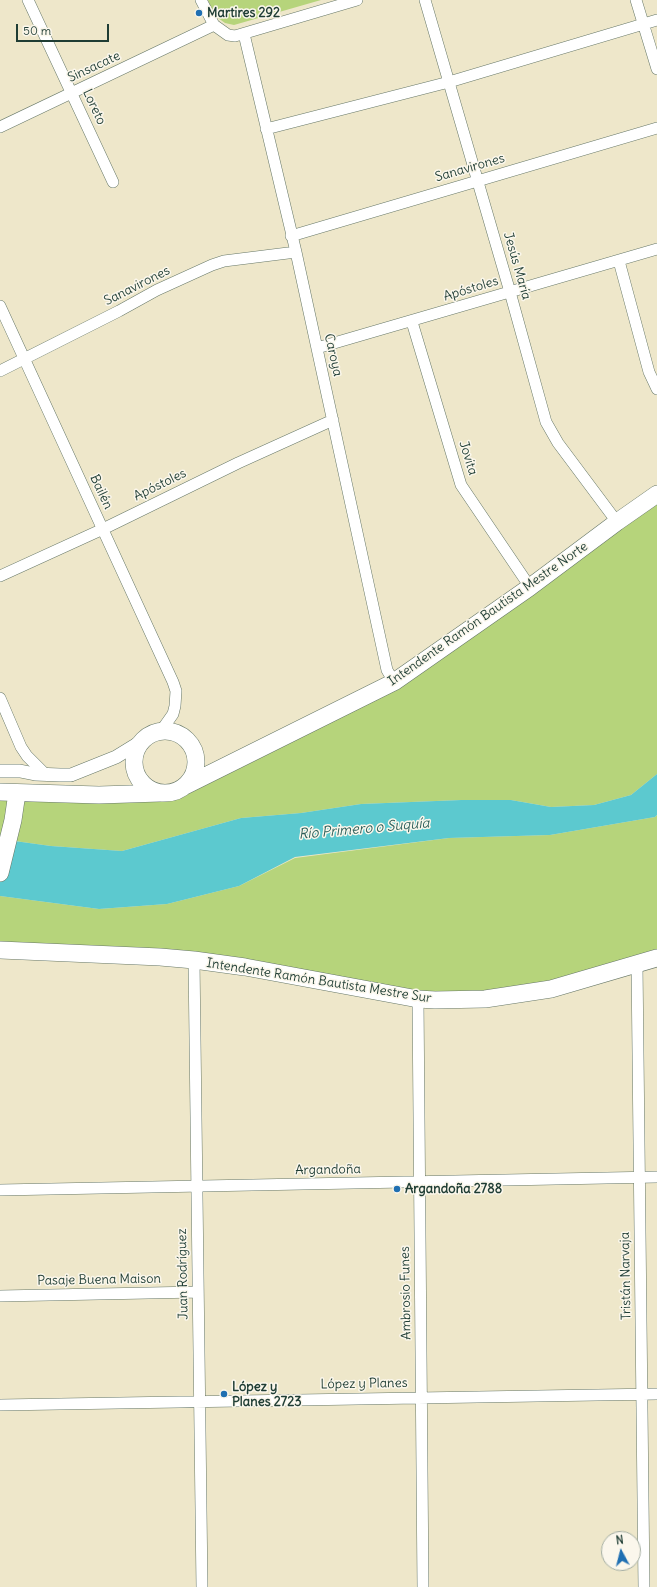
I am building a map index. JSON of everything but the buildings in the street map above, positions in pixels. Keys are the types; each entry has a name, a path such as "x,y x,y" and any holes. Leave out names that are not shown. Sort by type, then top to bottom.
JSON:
{"main road":[{"name":"Intendente Ramón Bautista Mestre Norte","path":"183,787 394,682 530,587 657,494"},
{"path":"0,792 99,795 166,792 175,791 183,787 191,779 195,770 196,760 194,750 189,741 172,731 161,731 147,736 136,750 134,760 136,771 140,780 148,787 157,791 166,792"},
{"path":"0,873 13,820 17,793"},
{"name":"Intendente Ramón Bautista Mestre Sur","path":"0,950 160,957 194,960 245,967 418,999 462,1000 514,995 551,989 657,958"}],"street":[{"name":"Loreto","path":"28,0 113,182"},
{"path":"201,0 214,25 228,35 235,36 357,0"},
{"name":"Jesús María","path":"425,0 478,180 544,415 551,434 617,522"},
{"path":"636,0 657,69"},
{"path":"266,129 449,82 657,20"},
{"name":"Sinsacate","path":"0,127 214,25"},
{"name":"Caroya","path":"244,34 296,252 387,670 394,682"},
{"name":"Sanavirones","path":"292,236 657,128"},
{"name":"Apóstoles","path":"317,348 412,322 657,249"},
{"name":"Sanavirones","path":"0,371 158,290 212,265 224,261 296,252"},
{"path":"619,261 650,372 657,389"},
{"name":"Bailén","path":"0,306 173,682 176,691 173,714 161,731"},
{"name":"Jovita","path":"412,322 461,485 530,587"},
{"name":"Apóstoles","path":"0,576 103,529 238,463 333,420"},
{"path":"0,698 21,747 27,756 45,774"},
{"path":"0,771 71,775 116,757 142,741"},
{"name":"Juan Rodríguez","path":"194,960 202,1587"},
{"name":"Tristán Narvaja","path":"636,964 644,1587"},
{"name":"Ambrosio Funes","path":"418,999 423,1587"},
{"name":"Argandoña","path":"0,1190 657,1177"},
{"name":"Pasaje Buena Maison","path":"0,1296 198,1292"},
{"name":"López y Planes","path":"0,1405 657,1394"}],"green space":[{"path":"208,0 321,0 234,25 225,23 214,15"},
{"path":"657,494 657,774 631,795 594,805 551,807 511,800 461,800 361,804 301,813 241,818 122,851 51,846 0,839 0,792 157,791 183,787 394,682"},
{"path":"657,815 657,958 455,1000 245,967 0,950 0,896 99,909 167,904 239,886 295,858 449,838 550,835 655,817"}],"water":[{"name":"Río Primero o Suquía","path":"657,774 657,815 655,817 550,835 449,838 295,857 239,886 167,904 99,909 0,896 0,839 51,846 122,851 241,818 301,813 361,804 461,800 511,800 551,807 594,805 631,795"}],"place":[{"name":"Martires 292","path":"199,13"},
{"name":"Argandoña 2788","path":"397,1189"},
{"name":"López y Planes 2723","path":"224,1394"}]}
